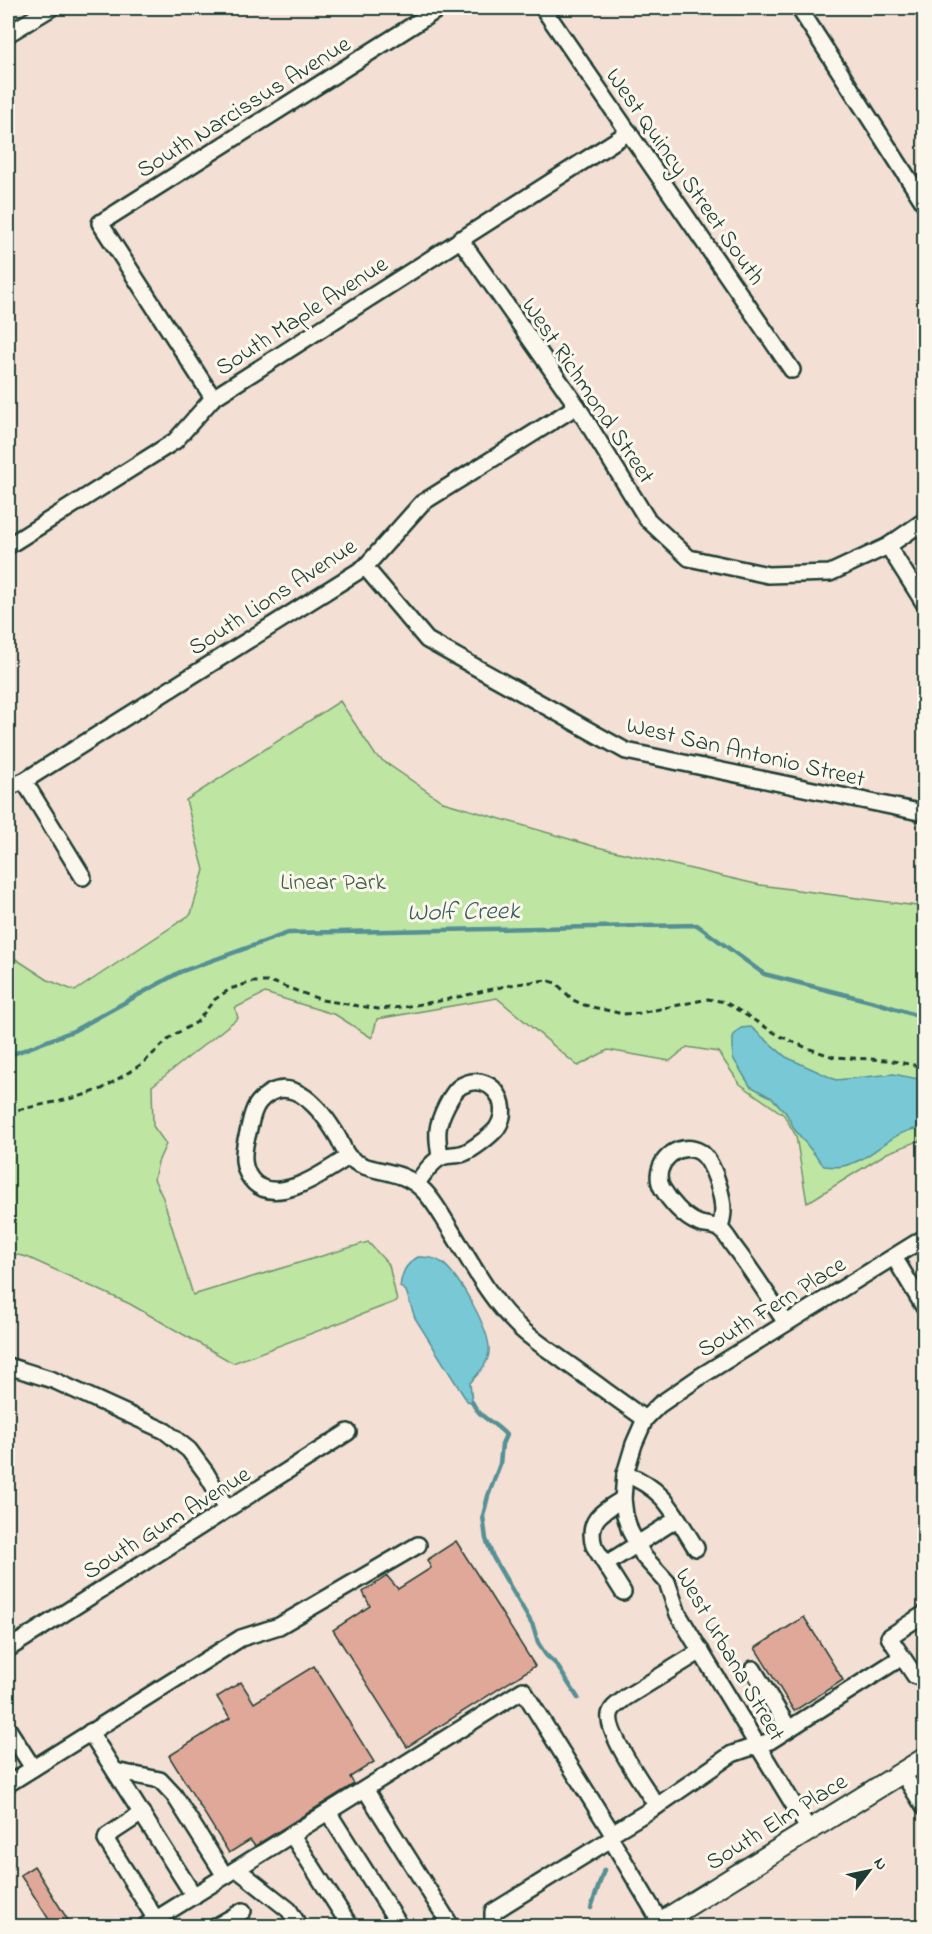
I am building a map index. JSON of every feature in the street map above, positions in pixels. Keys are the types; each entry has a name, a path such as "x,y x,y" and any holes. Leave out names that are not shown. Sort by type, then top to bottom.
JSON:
{"main road":[{"name":"South Elm Place","path":"658,1925 924,1759"}],"street":[{"path":"8,34 51,8"},
{"name":"South Narcissus Avenue","path":"213,398 100,223 440,8"},
{"name":"West Quincy Street South","path":"543,8 792,369"},
{"path":"799,8 924,203"},
{"name":"South Maple Avenue","path":"8,546 175,441 213,398 628,132"},
{"name":"West Richmond Street","path":"460,239 577,406 647,519 689,558 768,575 830,573 888,546"},
{"name":"South Lions Avenue","path":"8,787 24,781 364,567 422,503 577,406"},
{"path":"924,521 888,546 924,603"},
{"name":"West San Antonio Street","path":"364,567 427,640 626,751 924,813"},
{"path":"24,781 84,877"},
{"path":"417,1184 440,1157 465,1153 497,1128 502,1116 502,1107 494,1088 482,1082 467,1083 451,1095 438,1128 440,1157"},
{"path":"348,1157 292,1188 276,1191 264,1190 250,1178 244,1162 243,1151 255,1107 266,1096 282,1090 301,1094 332,1129 348,1157 362,1165 394,1173 417,1184 437,1207 488,1290 506,1314 529,1335 645,1419"},
{"path":"720,1229 723,1209 717,1181 705,1156 700,1152 686,1149 668,1156 660,1168 659,1176 663,1189 682,1212 696,1223 720,1229 786,1323"},
{"name":"South Fern Place","path":"645,1419 672,1394 924,1238"},
{"path":"894,1257 924,1307"},
{"path":"8,1366 53,1380 165,1431 189,1450 206,1473 227,1509"},
{"name":"West Urbana Street","path":"645,1419 634,1444 626,1474 623,1499 625,1515 636,1543 644,1557 667,1582 678,1614 809,1830"},
{"name":"South Gum Avenue","path":"8,1649 348,1432"},
{"name":"West Urbana Street","path":"626,1474 642,1480 655,1489 696,1548"},
{"path":"623,1499 598,1516 592,1530 594,1546 623,1592"},
{"path":"606,1564 677,1519"},
{"path":"8,1784 241,1638 279,1626 418,1545"},
{"path":"924,1614 889,1637 915,1676 924,1670"},
{"path":"657,1806 618,1743 610,1727 610,1715 614,1707 626,1698 700,1651"},
{"path":"493,1926 494,1912 612,1836 732,1754 770,1741 902,1657"},
{"path":"753,1669 789,1729"},
{"path":"142,1814 107,1836 106,1840 154,1924 231,1872 523,1690 612,1836 658,1925"},
{"path":"8,1729 33,1768"},
{"path":"90,1732 194,1896"},
{"path":"115,1771 160,1780 174,1795 231,1872 289,1910 293,1925"},
{"path":"902,1772 924,1807"},
{"path":"365,1789 451,1926"},
{"path":"328,1812 399,1926"},
{"path":"292,1835 350,1926"},
{"path":"217,1926 243,1911"}],"path":[{"path":"8,1112 78,1097 102,1089 142,1064 172,1036 197,1022 214,1000 230,989 252,982 272,982 322,1000 378,1009 446,1000 510,985 546,980 556,982 573,1000 584,1005 623,1014 640,1013 708,999 725,1002 778,1035 834,1057 888,1060 924,1067"}],"green space":[{"name":"Linear Park","path":"340,701 376,756 443,802 593,846 760,885 924,907 924,1139 887,1153 807,1203 796,1136 784,1115 740,1084 718,1052 687,1047 670,1061 608,1050 578,1066 497,998 377,1019 372,1038 336,1015 265,993 235,1008 238,1018 152,1086 153,1126 166,1144 154,1179 163,1198 193,1295 368,1242 389,1265 397,1301 233,1363 130,1304 27,1257 8,1253 8,954 48,980 75,991 191,914 204,870 186,800"}],"water":[{"path":"751,1027 786,1057 836,1080 893,1074 924,1080 924,1128 913,1129 892,1138 854,1163 838,1167 824,1166 795,1130 786,1113 772,1098 750,1086 733,1058 733,1036 741,1028"},
{"path":"418,1257 436,1259 448,1268 472,1303 485,1331 489,1352 487,1361 470,1383 472,1402 467,1401 415,1318 406,1291 400,1287 405,1269"}],"building":[{"path":"456,1541 535,1666 407,1747 333,1630 370,1606 363,1592 387,1576 398,1589 431,1568 427,1560"},
{"path":"804,1617 843,1680 794,1711 755,1648"},
{"path":"314,1666 374,1762 350,1777 354,1784 255,1846 250,1840 229,1853 169,1756 230,1718 217,1697 241,1682 254,1703"},
{"path":"34,1866 71,1926 53,1926 20,1875"}],"waterway":[{"name":"Wolf Creek","path":"8,1056 73,1031 180,972 288,933 697,925 764,974 878,1003 924,1018"},
{"path":"472,1402 483,1416 506,1435 502,1444 500,1464 483,1516 486,1539 493,1557 533,1626 538,1643 556,1664 578,1698"},
{"path":"591,1908 604,1870"}]}
